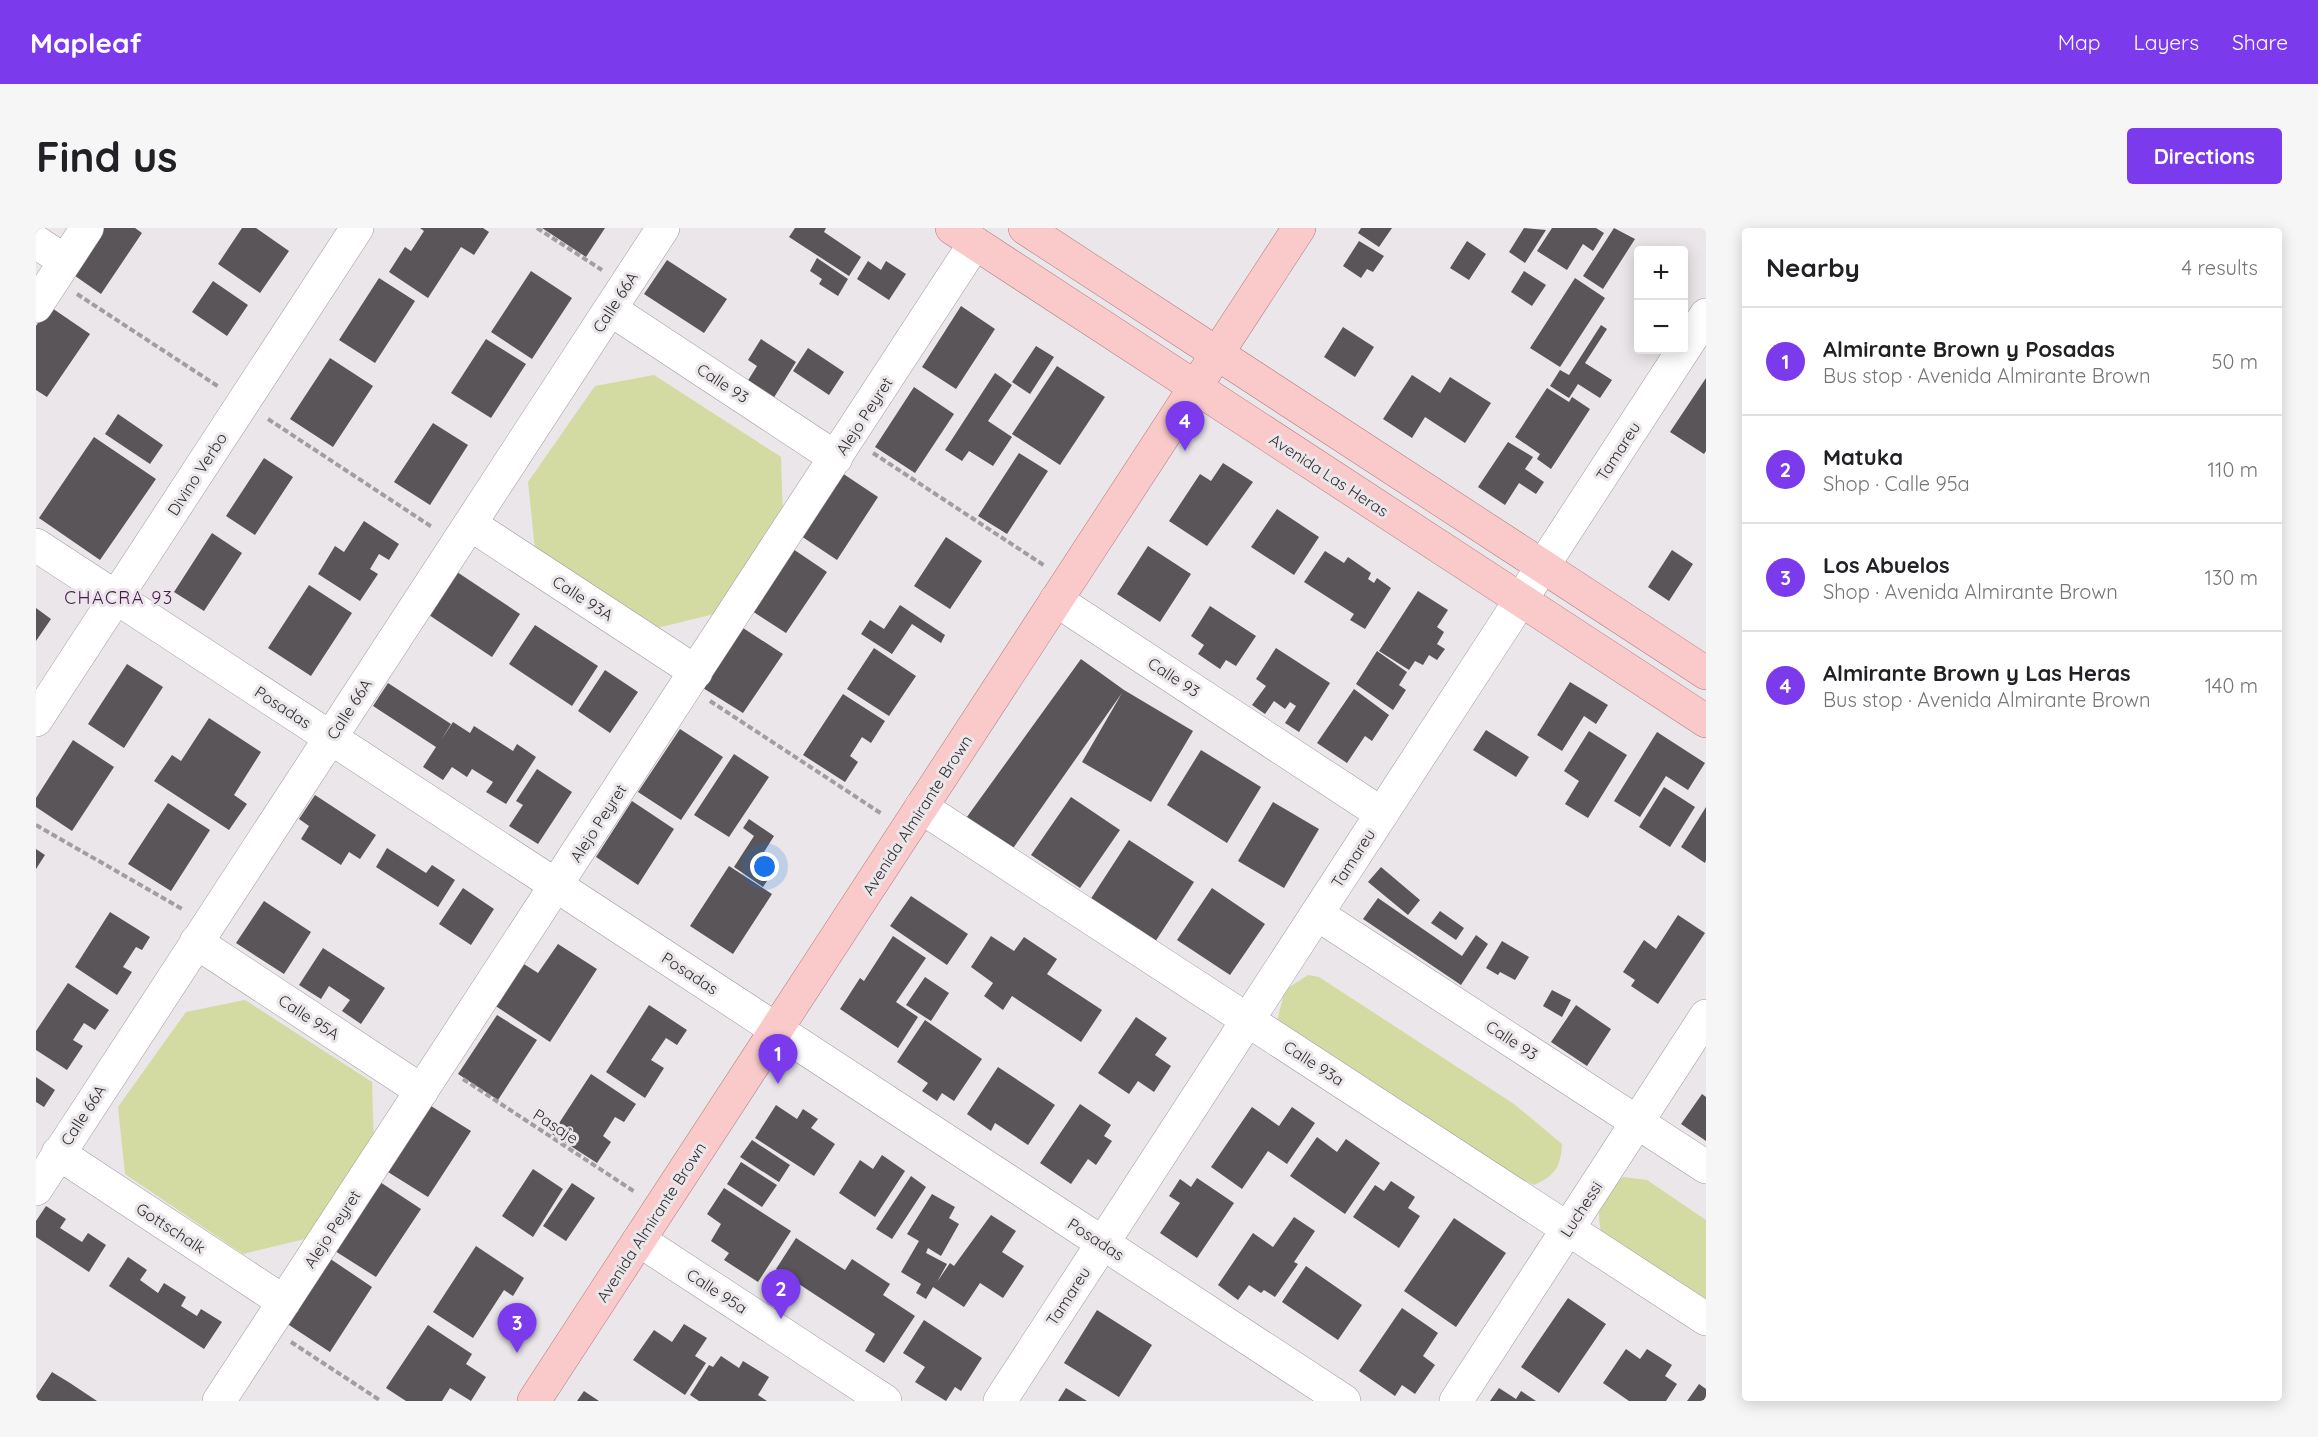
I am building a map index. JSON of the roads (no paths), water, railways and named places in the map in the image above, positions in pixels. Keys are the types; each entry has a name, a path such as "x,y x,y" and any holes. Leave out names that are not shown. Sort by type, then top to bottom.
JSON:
{"main road":[{"path":"1024,228 1706,673"},
{"name":"Avenida Almirante Brown","path":"534,1401 1299,228"},
{"name":"Avenida Las Heras","path":"963,236 1706,721"}],"street":[{"path":"36,306 87,228"},
{"name":"Divino Verbo","path":"36,720 357,228"},
{"name":"Calle 66A","path":"36,1189 663,228"},
{"name":"Alejo Peyret","path":"219,1401 843,448 963,236"},
{"path":"36,242 65,261"},
{"name":"Calle 93","path":"618,298 843,448"},
{"name":"Tamareu","path":"1000,1401 1706,315"},
{"name":"Calle 93A","path":"470,524 691,679"},
{"name":"Posadas","path":"36,545 1344,1401"},
{"name":"Calle 93","path":"1062,591 1382,814"},
{"name":"Calle 93a","path":"914,819 1248,1020 1706,1319"},
{"name":"Calle 93","path":"1317,914 1706,1167"},
{"name":"Calle 95A","path":"202,933 422,1091"},
{"name":"Luchessi","path":"1456,1401 1706,1016"},
{"name":"Gottschalk","path":"58,1153 276,1314"},
{"name":"Calle 95a","path":"639,1240 885,1401"}],"place":[{"name":"Almirante Brown y Las Heras","path":"1185,451"},
{"name":"Almirante Brown y Posadas","path":"778,1084"},
{"name":"Matuka","path":"781,1319"},
{"name":"Los Abuelos","path":"517,1353"}],"district":[{"name":"CHACRA 93","path":"119,598"}]}
